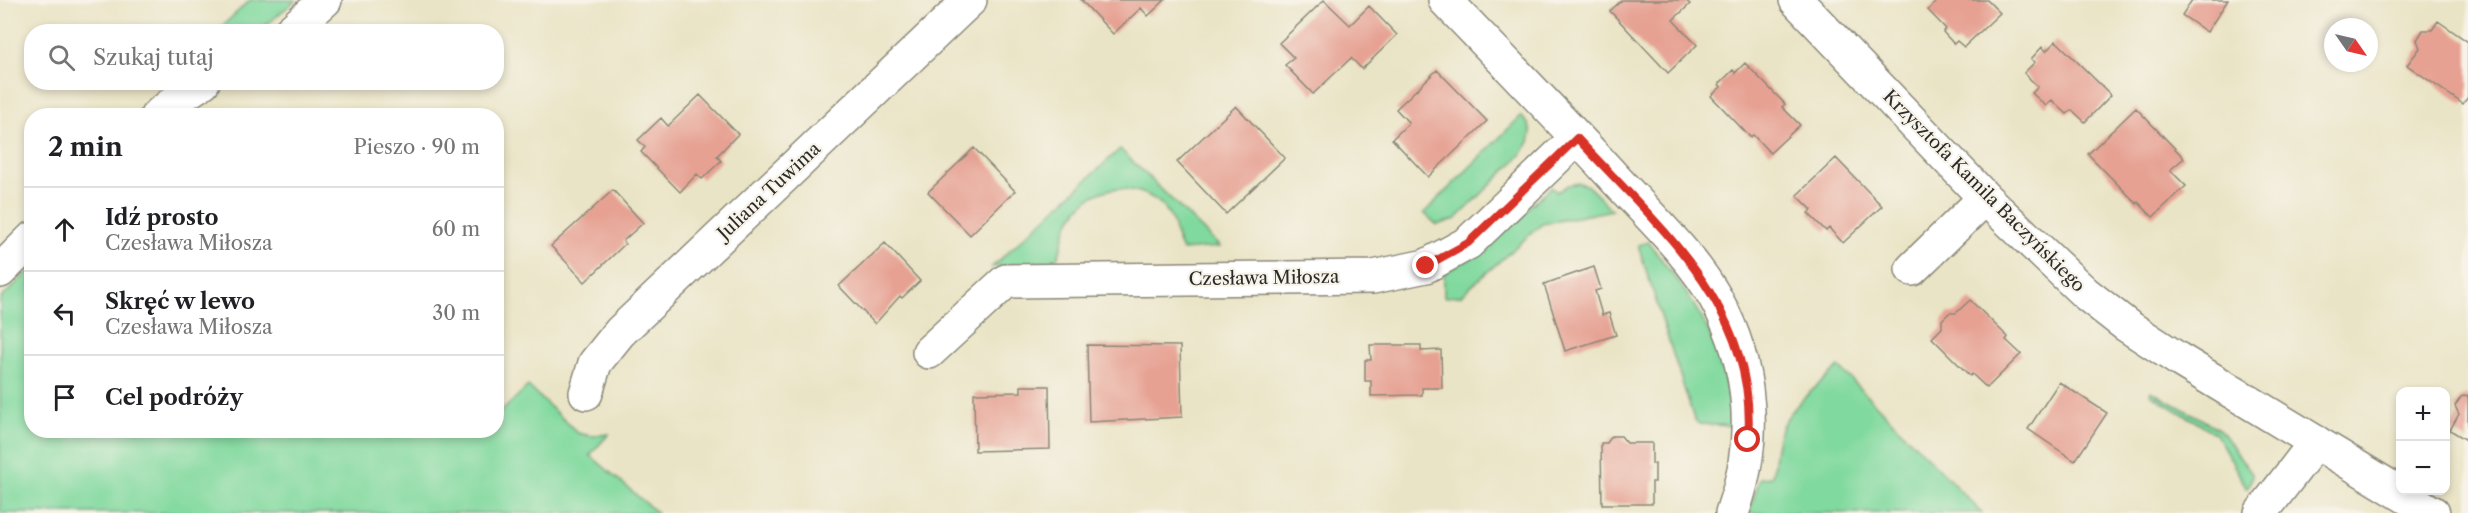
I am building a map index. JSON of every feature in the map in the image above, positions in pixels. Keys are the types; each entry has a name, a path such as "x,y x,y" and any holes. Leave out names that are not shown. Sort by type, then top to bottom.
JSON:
{"street":[{"path":"299,24 326,0"},
{"name":"Juliana Tuwima","path":"586,393 595,363 620,332 970,0"},
{"path":"1445,0 1680,249 1715,297 1733,335 1748,396 1749,428 1743,478 1732,513"},
{"name":"Krzysztofa Kamila Baczyńskiego","path":"1811,5 1985,198 2060,271 2126,325 2178,359 2433,513"},
{"path":"167,108 191,90"},
{"name":"Czesława Miłosza","path":"929,352 1006,281 1373,277 1426,266 1468,243 1577,138"},
{"path":"1912,269 1985,198"},
{"path":"0,271 24,247"},
{"path":"2261,513 2316,442"}],"green space":[{"path":"250,0 296,0 267,24 224,24"},
{"path":"1521,116 1529,125 1531,133 1529,142 1521,155 1456,219 1437,225 1424,213"},
{"path":"1120,149 1220,247 1182,250 1172,220 1164,208 1148,195 1127,189 1117,189 1097,194 1079,208 1068,224 1055,261 992,267"},
{"path":"1579,183 1588,186 1612,210 1542,224 1460,296 1444,297 1444,273 1478,254 1551,187 1557,192 1568,185"},
{"path":"1648,242 1681,286 1706,326 1723,371 1731,426 1699,424 1694,419 1638,245"},
{"path":"24,276 24,438 504,438 504,409 528,386 578,433 591,436 609,434 590,455 657,513 0,513 0,299"},
{"path":"1839,367 1982,513 1749,513 1760,478 1772,477 1777,441 1785,421 1803,399"},
{"path":"2151,391 2221,430 2252,474 2247,488 2216,434 2150,394"}],"building":[{"path":"1081,0 1165,0 1148,16 1141,8 1113,34"},
{"path":"1324,0 1350,25 1369,6 1397,35 1362,69 1351,58 1313,94 1285,65 1294,58 1279,43"},
{"path":"1622,0 1685,0 1690,4 1673,20 1697,45 1668,73 1610,11"},
{"path":"1938,0 1987,0 2000,13 1964,47 1957,41 1954,44 1943,32 1946,29 1928,10"},
{"path":"2192,0 2228,0 2207,32 2182,15"},
{"path":"2438,21 2468,42 2468,97 2463,104 2407,65 2420,48 2417,40 2423,30 2432,30"},
{"path":"2056,41 2111,95 2085,122 2072,110 2067,114 2052,100 2046,106 2032,93 2038,87 2024,73 2035,62 2031,59 2042,47 2046,51"},
{"path":"1745,63 1785,104 1782,107 1800,125 1770,153 1753,135 1750,137 1711,96 1721,87 1719,84 1733,70 1735,73"},
{"path":"1437,70 1487,121 1428,177 1392,139 1409,123 1396,109"},
{"path":"700,95 738,134 717,156 721,161 702,179 697,174 680,192 641,152 645,147 638,140 661,118 668,126"},
{"path":"1236,106 1285,158 1226,214 1177,162"},
{"path":"2136,108 2184,158 2170,170 2186,186 2153,217 2138,202 2137,204 2088,154"},
{"path":"974,148 1015,191 970,235 928,192"},
{"path":"1836,158 1882,206 1843,243 1829,228 1826,231 1808,213 1812,210 1797,195"},
{"path":"613,190 643,223 623,241 625,244 585,282 551,246"},
{"path":"885,243 920,281 902,298 900,296 875,324 839,286"},
{"path":"1594,267 1601,289 1595,291 1602,315 1609,313 1616,335 1565,351 1544,284"},
{"path":"1970,300 2008,337 2006,340 2021,354 1987,388 1972,374 1970,376 1932,338 1942,328 1942,320 1949,313 1956,313"},
{"path":"1087,345 1180,346 1182,417 1089,422"},
{"path":"1370,345 1421,345 1421,351 1441,350 1442,388 1422,388 1422,395 1371,396 1371,381 1365,381 1365,360 1371,360"},
{"path":"2059,382 2107,413 2075,461 2028,429"},
{"path":"1021,386 1049,386 1050,449 975,451 974,393 1021,392"},
{"path":"2468,395 2468,441 2450,430 2459,414 2455,406 2461,397"},
{"path":"1612,436 1621,436 1627,443 1652,443 1655,482 1652,482 1652,504 1602,504 1601,443 1607,443"}],"route":[{"path":"1426,266 1468,243 1577,138 1680,249 1715,297 1733,335 1741,361 1748,396 1748,440"}]}
